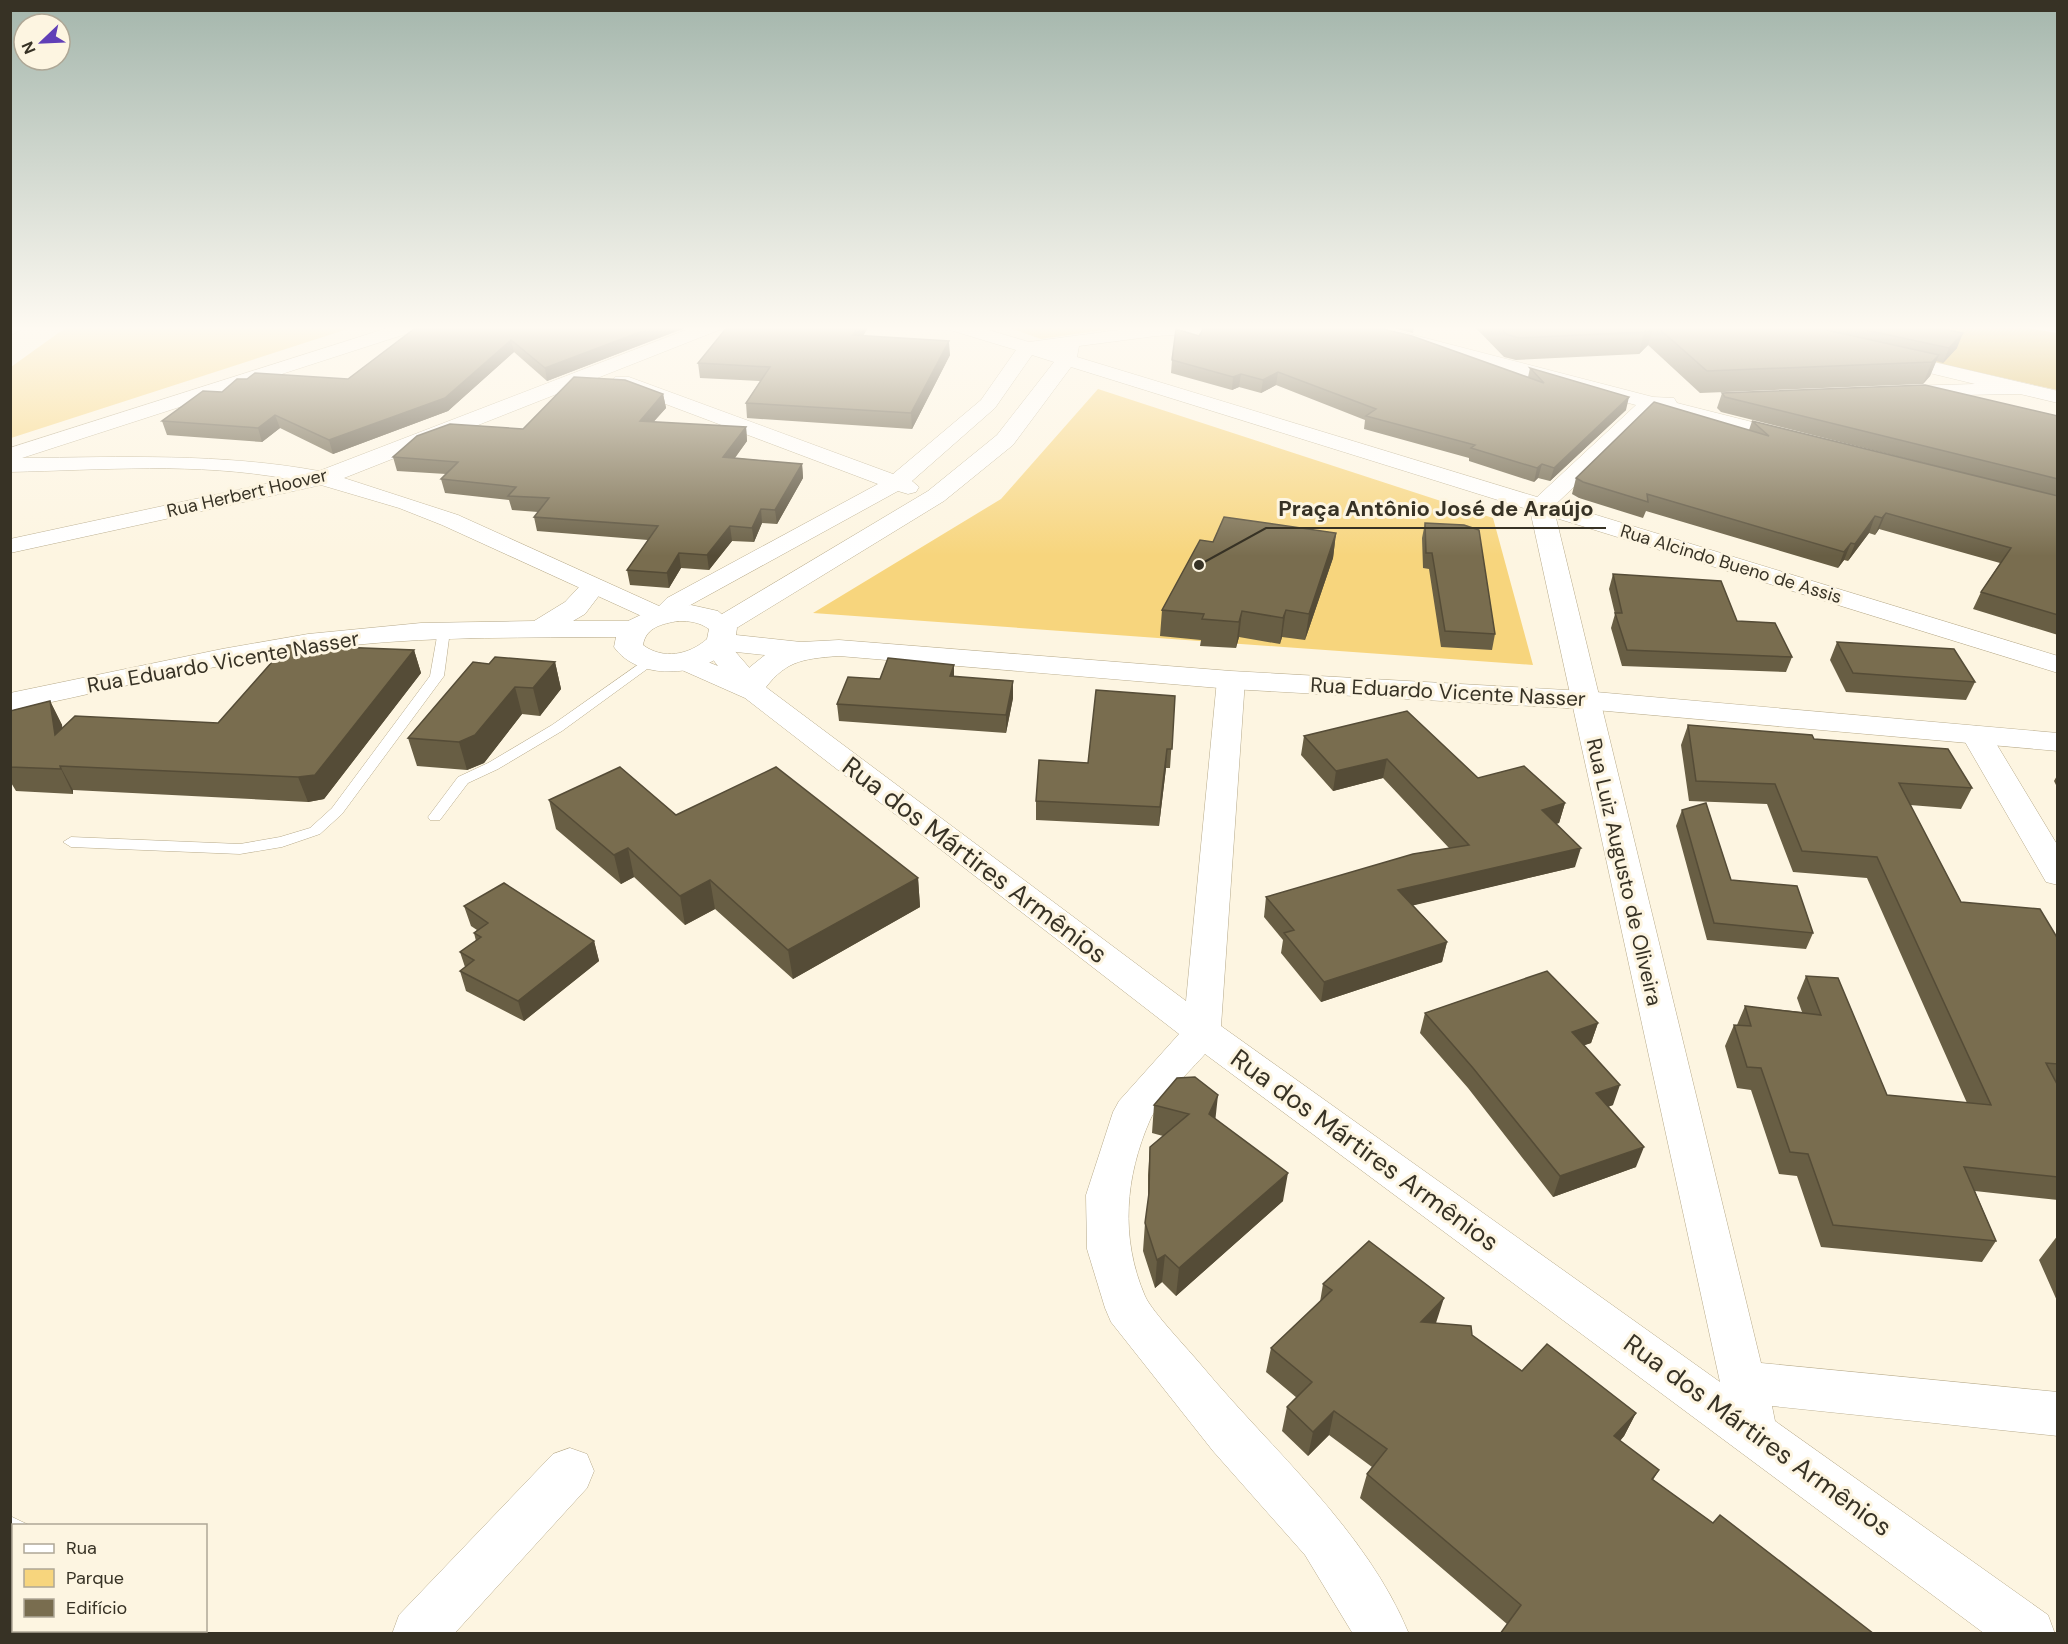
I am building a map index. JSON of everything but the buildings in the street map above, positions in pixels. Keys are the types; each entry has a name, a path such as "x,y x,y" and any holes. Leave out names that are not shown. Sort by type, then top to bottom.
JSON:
{"street":[{"path":"10,455 173,403"},
{"name":"Rua Herbert Hoover","path":"10,546 320,478 516,403"},
{"path":"679,403 936,496"},
{"path":"646,632 676,603 896,483 989,403"},
{"path":"685,661 702,656 720,636 936,496 1005,440 1032,403"},
{"name":"Rua Alcindo Bueno de Assis","path":"1226,403 1541,506 2058,665"},
{"path":"1541,506 1650,403 1655,403"},
{"path":"1650,403 1808,443"},
{"path":"10,465 200,465 264,470 320,478 398,502 452,522 582,585 685,661 754,691 756,678 771,663 797,653 830,649"},
{"name":"Rua Luiz Augusto de Oliveira","path":"1541,506 1754,1431"},
{"path":"537,630 575,608 582,585"},
{"path":"646,632 700,614 720,636"},
{"name":"Rua Eduardo Vicente Nasser","path":"474,631 646,632"},
{"name":"Rua Eduardo Vicente Nasser","path":"10,702 295,645 400,632 646,632"},
{"name":"Rua Eduardo Vicente Nasser","path":"720,636 830,649 1231,680 1584,700 2058,742"},
{"name":"Rua dos Mártires Armênios","path":"720,636 754,691 1202,1032 1754,1431 2029,1634"},
{"path":"1231,680 1202,1032 1133,1112 1107,1195 1108,1249 1127,1308 1230,1435 1323,1536 1383,1634"},
{"path":"1976,735 2058,874"},
{"path":"1743,1382 2058,1414"},
{"path":"418,1634 570,1471"}],"lane":[{"path":"71,842 240,849 282,842 315,831 337,811 436,676 444,631"},
{"path":"435,817 463,780 493,766 557,728 646,632"}],"green space":[{"path":"11,403 120,403 11,438"},
{"path":"1086,403 1140,403 1493,518 1533,665 813,613 1001,499"}],"place":[{"name":"Praça Antônio José de Araújo","path":"1199,565"}]}
